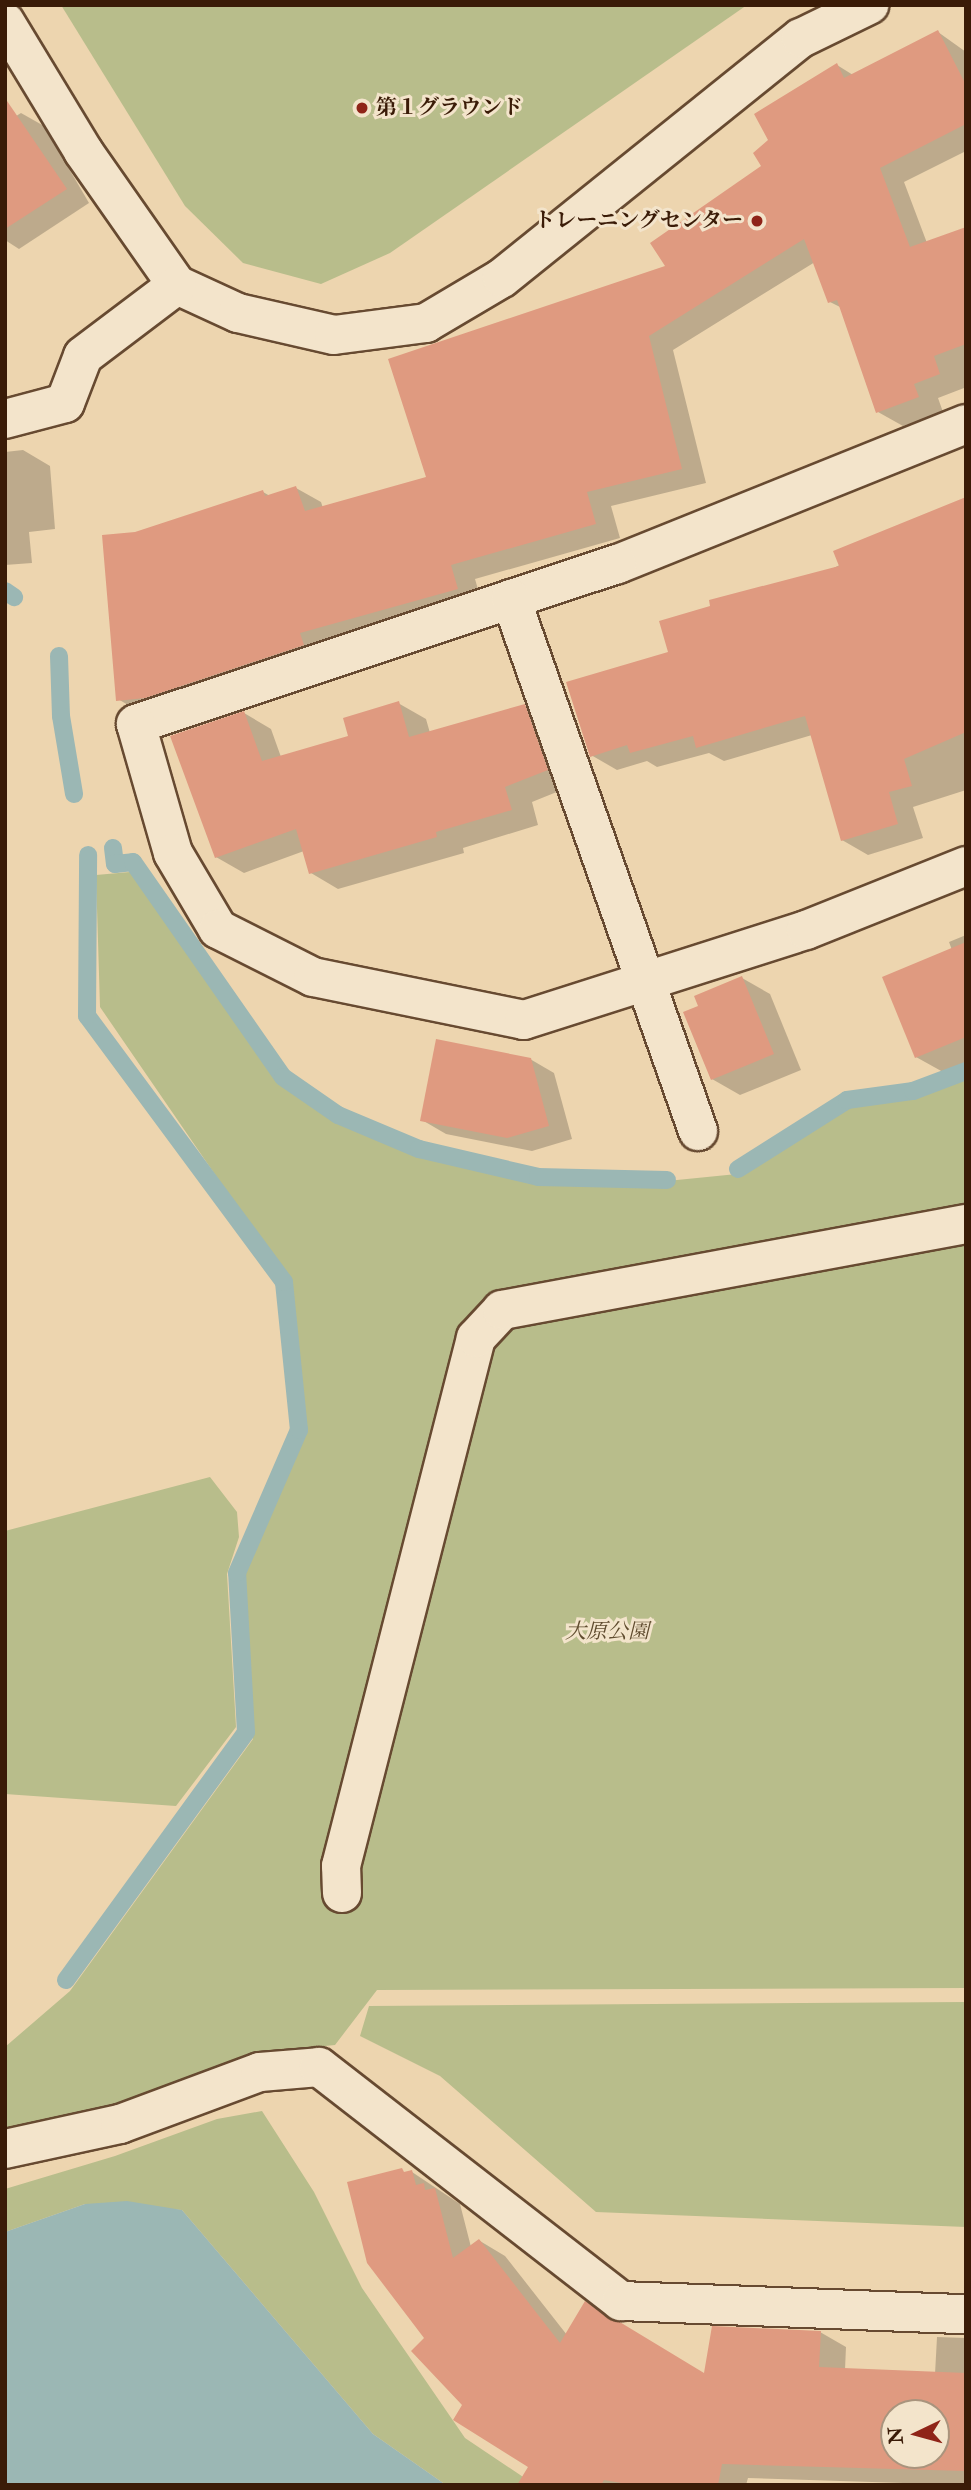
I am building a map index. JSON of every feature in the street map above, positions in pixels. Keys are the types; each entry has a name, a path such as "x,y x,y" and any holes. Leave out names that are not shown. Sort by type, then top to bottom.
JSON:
{"street":[{"path":"5,22 83,151 177,285 238,313 334,335 426,323 502,278 802,38 869,5"},
{"path":"5,419 65,403 83,356 177,285"},
{"path":"966,424 617,564 136,724 173,853 218,929 313,977 524,1020 806,930 966,866"},
{"path":"511,599 642,982 698,1131"},
{"path":"342,1892 341,1867 477,1338 493,1319 502,1310 966,1224"},
{"path":"5,2149 120,2124 260,2072 319,2067 621,2301 966,2314"}],"green space":[{"name":"第１グラウンド","path":"61,5 747,5 390,253 321,284 243,263 185,206"},
{"name":"大原公園","path":"130,872 283,1078 338,1117 419,1150 538,1179 667,1181 737,1174 846,1105 912,1096 966,1076 966,1988 377,1990 335,2045 255,2053 132,2102 5,2129 5,2047 70,1991 253,1739 242,1576 304,1429 288,1281 100,1007 96,875"},
{"path":"210,1477 237,1512 239,1537 227,1574 236,1727 176,1806 5,1794 5,1531"},
{"path":"966,2002 966,2227 596,2212 440,2076 360,2036 369,2006"},
{"path":"262,2111 314,2192 362,2288 465,2438 535,2485 446,2485 373,2434 182,2210 85,2204 5,2232 5,2189 115,2156 217,2119"}],"water":[{"path":"127,2201 182,2210 373,2434 446,2485 5,2485 5,2232 85,2204"}],"building":[{"path":"938,30 966,85 966,124 880,168 910,247 966,227 966,344 934,356 940,374 914,384 919,397 876,413 837,300 828,303 804,239 649,336 682,469 587,492 596,524 451,565 458,589 300,633 304,645 145,698 116,701 102,535 135,532 263,490 265,496 296,486 305,511 426,477 388,359 665,266 650,243 761,166 753,153 768,140 754,114 837,63 844,78"},
{"path":"5,98 67,189 5,229"},
{"path":"966,497 966,732 904,759 912,786 889,792 898,824 841,841 805,716 696,748 693,736 630,753 627,745 590,757 566,682 668,652 659,621 710,606 709,600 839,566 833,551"},
{"path":"399,701 409,737 525,704 548,770 505,787 512,810 436,832 437,837 309,874 296,829 215,858 170,736 244,711 262,761 348,736 343,718"},
{"path":"966,942 966,1037 915,1058 882,977"},
{"path":"742,976 774,1054 711,1080 683,1012 698,1006 694,996"},
{"path":"436,1039 531,1058 549,1126 507,1138 420,1121"},
{"path":"402,2168 404,2172 412,2170 416,2185 424,2183 425,2190 435,2188 453,2258 479,2239 560,2343 585,2301 704,2373 712,2326 821,2331 819,2367 966,2373 966,2471 896,2469 950,2469 950,2399 880,2399 880,2469 722,2464 718,2485 633,2485 604,2480 601,2485 517,2485 528,2467 453,2420 462,2405 411,2351 424,2338 367,2263 347,2182"}],"waterway":[{"path":"5,591 14,597"},
{"path":"59,656 61,716 74,794"},
{"path":"113,848 115,864 133,862 283,1077 338,1115 419,1149 538,1177 667,1180"},
{"path":"66,1980 246,1732 237,1573 299,1430 284,1282 87,1016 88,855"},
{"path":"738,1169 847,1100 913,1091 966,1071"}],"place":[{"name":"第１グラウンド","path":"362,108"},
{"name":"トレーニングセンター","path":"757,221"}]}
